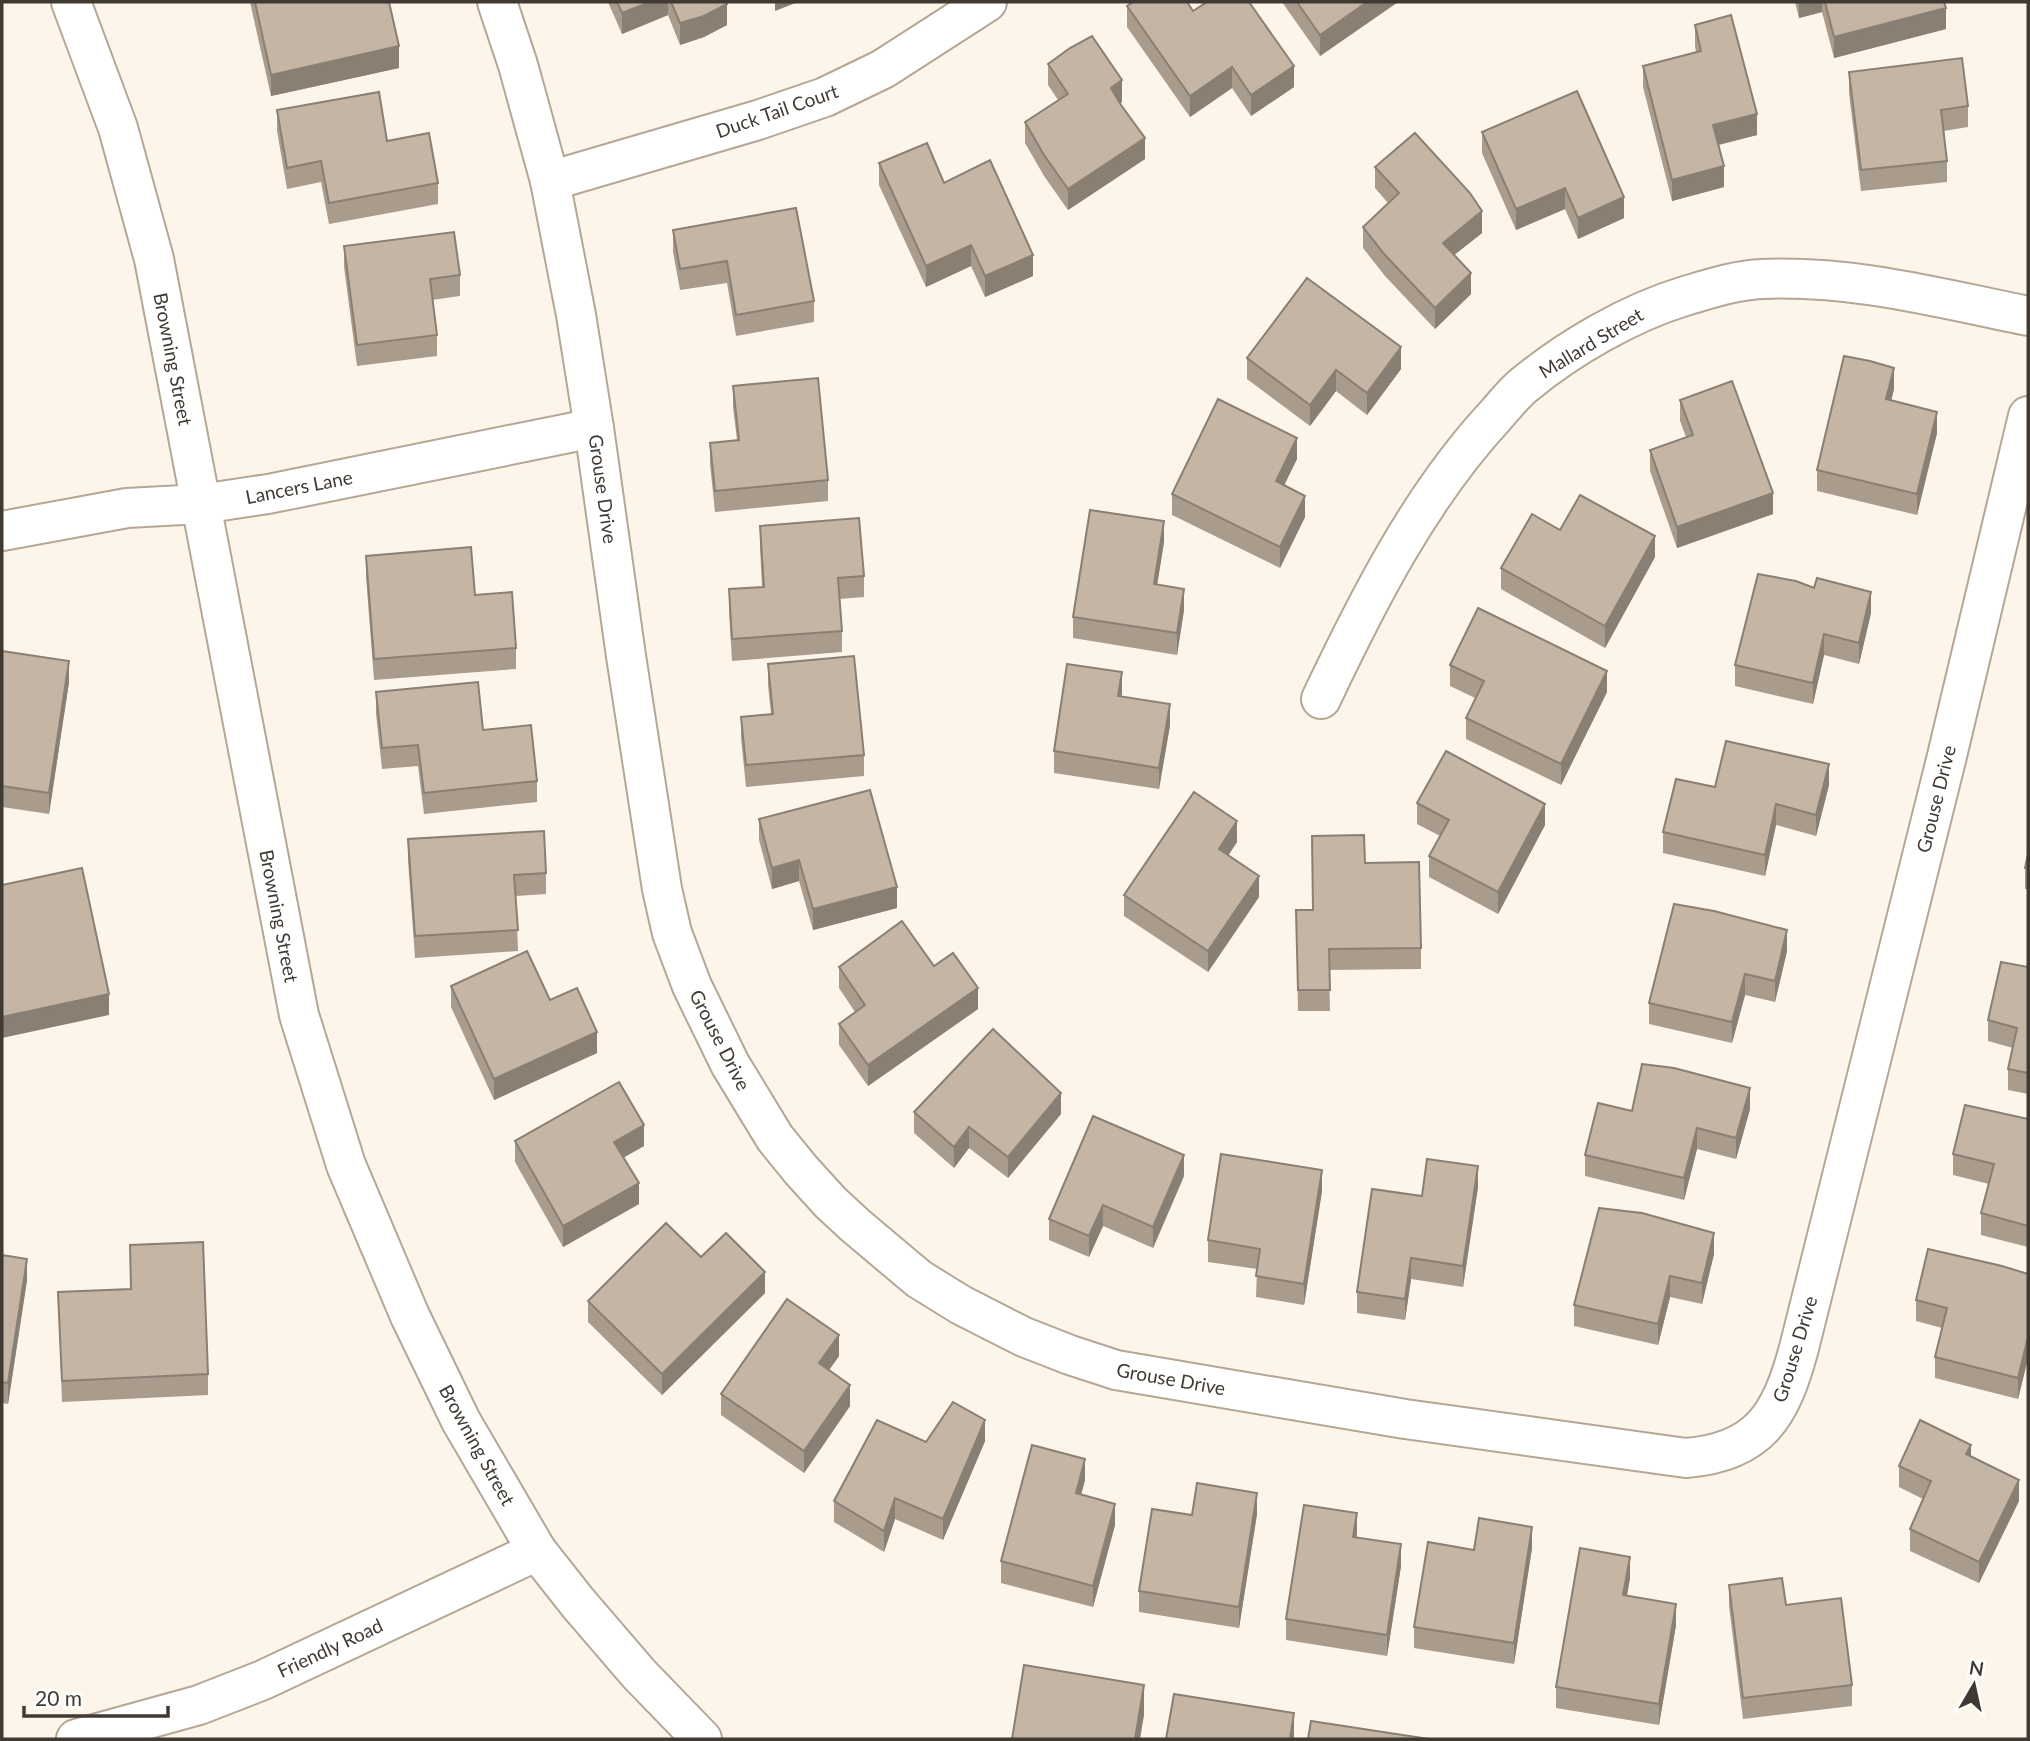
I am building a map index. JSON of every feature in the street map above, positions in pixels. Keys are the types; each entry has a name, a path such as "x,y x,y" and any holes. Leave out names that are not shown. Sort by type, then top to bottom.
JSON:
{"street":[{"name":"Browning Street","path":"71,2 118,128 164,304 299,1016 346,1164 410,1316 455,1410 537,1551 639,1674 702,1739"},
{"name":"Grouse Drive","path":"497,2 518,65 550,181 594,428 662,889 672,933 692,986 730,1065 775,1138 831,1203 882,1250 961,1305 1024,1337 1070,1356 1116,1370 1405,1419 1686,1458 1709,1456 1730,1450 1748,1440 1773,1416 1790,1379 1943,773 2028,416"},
{"name":"Duck Tail Court","path":"550,181 758,120 825,97 883,69 987,2"},
{"name":"Mallard Street","path":"1321,699 1397,552 1441,482 1479,432 1522,386 1611,327 1656,304 1711,288 1759,279 1820,278 1874,284 2028,316"},
{"name":"Lancers Lane","path":"2,531 127,508 201,504 268,495 594,428"},
{"name":"Friendly Road","path":"76,1739 199,1705 263,1680 537,1551"}],"building":[{"path":"255,2 389,2 399,46 271,75"},
{"path":"617,2 650,2 622,13"},
{"path":"671,2 727,4 704,16 680,23"},
{"path":"1133,2 1187,2 1193,11 1207,2 1249,2 1294,66 1251,95 1232,67 1190,96 1127,6"},
{"path":"1297,2 1367,2 1320,35"},
{"path":"1825,2 1944,2 1946,8 1834,37"},
{"path":"1731,15 1757,114 1713,125 1724,166 1672,180 1643,66 1701,51 1695,25"},
{"path":"1092,36 1122,80 1111,88 1145,138 1068,189 1025,122 1068,94 1048,64"},
{"path":"1962,58 1968,106 1941,110 1947,161 1861,170 1849,72"},
{"path":"1577,91 1624,197 1578,218 1565,188 1516,209 1482,132"},
{"path":"379,92 387,141 429,133 438,183 329,203 321,161 287,168 277,110"},
{"path":"1415,133 1470,193 1482,211 1443,243 1471,273 1435,308 1385,255 1363,227 1399,193 1375,167"},
{"path":"927,143 944,183 990,160 1033,255 985,276 971,245 926,266 879,163"},
{"path":"796,208 814,301 736,315 727,261 680,269 673,230"},
{"path":"454,232 460,275 430,279 437,335 357,345 344,246"},
{"path":"1307,278 1401,347 1367,393 1336,370 1310,405 1247,358"},
{"path":"1844,356 1894,368 1886,399 1937,412 1917,494 1817,470"},
{"path":"818,378 828,480 715,491 710,443 739,440 733,386"},
{"path":"1732,381 1773,493 1677,527 1650,450 1693,435 1680,400"},
{"path":"1218,399 1297,438 1276,481 1305,496 1280,547 1172,494"},
{"path":"1580,495 1655,536 1605,626 1501,568 1532,514 1560,530"},
{"path":"1090,510 1164,521 1154,584 1184,589 1177,633 1073,617"},
{"path":"859,518 864,576 838,578 842,631 732,639 729,589 764,587 760,526"},
{"path":"471,547 475,595 512,592 516,648 374,659 366,556"},
{"path":"1758,574 1796,581 1814,588 1817,578 1871,592 1859,643 1824,634 1813,683 1735,665"},
{"path":"1478,608 1607,671 1561,764 1466,718 1484,681 1450,665"},
{"path":"2,651 69,661 49,793 2,786"},
{"path":"854,656 864,755 746,765 741,717 773,714 768,664"},
{"path":"1067,664 1122,672 1118,696 1170,704 1159,768 1054,751"},
{"path":"478,682 483,730 531,725 537,781 424,793 418,745 382,748 376,692"},
{"path":"1726,741 1829,764 1816,815 1776,804 1765,855 1663,832 1676,779 1715,787"},
{"path":"1446,751 1545,804 1498,892 1429,856 1449,820 1417,803"},
{"path":"870,790 897,887 813,909 799,860 772,868 759,819"},
{"path":"1194,792 1237,821 1219,849 1259,876 1208,951 1124,895"},
{"path":"544,831 546,873 514,875 518,930 415,936 408,839"},
{"path":"1364,835 1365,863 1419,862 1421,948 1329,949 1330,990 1298,990 1296,910 1313,910 1312,836"},
{"path":"82,868 109,994 2,1017 2,885"},
{"path":"1674,904 1714,911 1787,930 1775,981 1745,974 1732,1022 1649,1003"},
{"path":"902,921 934,966 953,953 978,988 868,1065 839,1024 865,1005 839,967"},
{"path":"527,951 550,1000 577,988 597,1032 494,1079 451,986"},
{"path":"2001,962 2028,967 2028,1073 2008,1069 2017,1028 1988,1020"},
{"path":"993,1029 1061,1093 1008,1157 969,1127 954,1147 914,1112"},
{"path":"1642,1064 1674,1068 1750,1088 1736,1138 1697,1128 1684,1178 1585,1155 1598,1103 1632,1111"},
{"path":"619,1082 644,1125 614,1142 639,1183 563,1226 515,1141"},
{"path":"1965,1105 2028,1119 2028,1226 1981,1213 1994,1164 1953,1154"},
{"path":"1093,1116 1184,1155 1153,1227 1103,1205 1089,1236 1049,1219"},
{"path":"1221,1154 1322,1170 1304,1284 1256,1276 1260,1249 1208,1240"},
{"path":"1427,1159 1478,1166 1463,1266 1411,1258 1405,1299 1357,1292 1372,1189 1422,1196"},
{"path":"1599,1208 1642,1213 1714,1233 1702,1283 1670,1276 1658,1324 1574,1305"},
{"path":"666,1223 701,1257 726,1233 765,1272 662,1374 588,1301"},
{"path":"203,1242 208,1374 62,1381 58,1292 131,1289 130,1245"},
{"path":"1928,1249 2028,1274 2028,1337 2018,1378 1935,1357 1947,1308 1916,1300"},
{"path":"2,1255 27,1259 8,1383 2,1382"},
{"path":"787,1299 839,1335 819,1363 850,1385 804,1451 721,1394"},
{"path":"953,1402 985,1420 943,1519 895,1498 884,1531 834,1501 877,1420 926,1442"},
{"path":"1920,1420 1971,1445 1966,1454 2019,1480 1979,1562 1910,1529 1931,1481 1899,1466"},
{"path":"1032,1445 1085,1459 1076,1493 1115,1504 1093,1586 1001,1561"},
{"path":"1197,1483 1257,1493 1239,1607 1139,1591 1152,1509 1192,1515"},
{"path":"1304,1505 1357,1513 1353,1537 1401,1544 1387,1635 1286,1619"},
{"path":"1479,1518 1532,1527 1514,1643 1414,1627 1428,1542 1474,1550"},
{"path":"1580,1548 1630,1557 1623,1595 1676,1604 1659,1704 1556,1687"},
{"path":"1782,1578 1786,1605 1841,1598 1852,1685 1743,1698 1729,1585"},
{"path":"1024,1665 1144,1685 1135,1739 1012,1739"},
{"path":"1174,1694 1294,1713 1290,1739 1166,1739"},
{"path":"1311,1721 1429,1739 1308,1739"}]}
